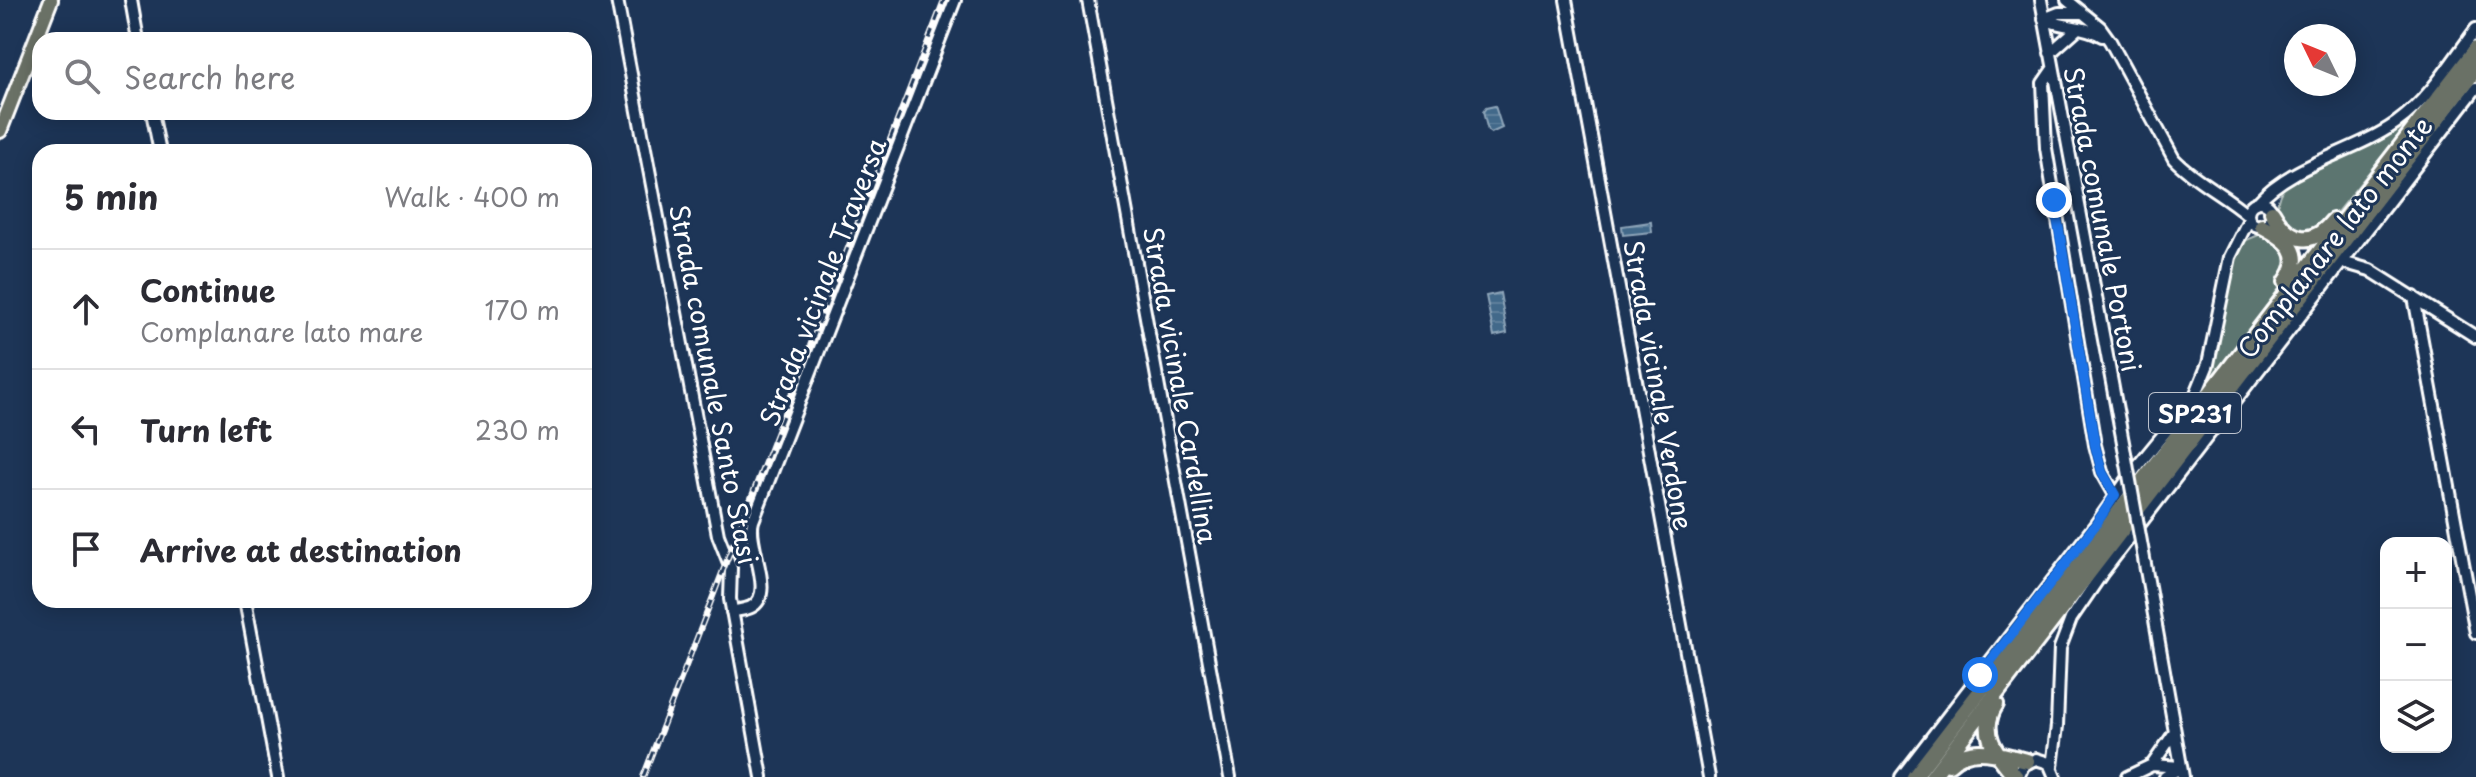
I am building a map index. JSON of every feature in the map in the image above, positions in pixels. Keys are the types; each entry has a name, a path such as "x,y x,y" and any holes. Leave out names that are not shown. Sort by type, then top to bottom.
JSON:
{"highway":[{"name":"SP231","path":"1914,777 2476,49"},
{"name":"SP231","path":"1932,777 2476,69"},
{"path":"2271,211 2279,226 2288,233 2311,238 2324,233 2362,185 2380,173"},
{"path":"2247,346 2256,324 2294,272 2296,262 2293,250 2285,239 2254,221"},
{"path":"2017,777 1998,755 1988,736 1989,716 2022,670 2043,633"},
{"path":"1939,777 1958,755 1976,750 2031,760"}],"main road":[{"path":"39,32 51,0"},
{"path":"0,131 32,49"}],"street":[{"path":"131,0 137,32"},
{"name":"Strada comunale Santo Stasi","path":"617,0 718,535 731,568 732,612 762,777"},
{"name":"Strada vicinale Traversa","path":"732,612 751,607 761,595 761,576 750,537 753,521 955,0"},
{"name":"Strada vicinale Cardellina","path":"1088,0 1230,777"},
{"name":"Strada vicinale Verdone","path":"1566,0 1709,777"},
{"name":"Strada comunale Portoni","path":"2041,0 2182,772"},
{"path":"2067,0 2100,27 2110,41 2174,159 2185,171 2224,194 2254,221 2268,222 2282,182"},
{"path":"2044,19 2059,13 2082,13"},
{"path":"2044,19 2077,29 2090,29 2110,41"},
{"path":"2050,53 2077,29"},
{"path":"1901,777 2198,390 2208,364 2230,257 2237,240 2254,221 2256,203 2298,171 2394,125 2417,107 2476,29"},
{"path":"2052,70 2043,83 2046,148 2095,445 2102,472 2115,495"},
{"name":"Complanare lato monte","path":"2054,772 2058,653 2071,619 2103,572 2476,88"},
{"path":"154,120 158,144"},
{"path":"2224,194 2266,204 2271,211"},
{"path":"2353,249 2370,270"},
{"path":"2342,262 2370,270 2476,337"},
{"path":"2414,297 2476,633"},
{"path":"246,608 278,777"},
{"path":"2130,776 2152,765 2175,732"},
{"path":"2017,777 2020,769 2054,741"},
{"path":"2031,760 2045,761 2054,772 2066,777"},
{"path":"2152,765 2182,772"},
{"path":"2165,777 2182,772"},
{"path":"2130,776 2139,777"}],"green space":[{"path":"2420,109 2329,222 2305,233 2283,220 2278,201 2286,184 2389,133"},
{"path":"2261,234 2273,236 2290,254 2286,279 2199,399 2212,363 2233,258 2242,242"}],"water":[{"path":"1495,106 1502,128 1491,133 1483,112"},
{"path":"1651,222 1652,232 1623,235 1622,226"},
{"path":"1500,293 1507,333 1494,336 1486,296"}],"railway":[{"path":"643,777 944,0"}],"route":[{"path":"1980,675 2115,495 2102,472 2095,445 2054,200"}]}
